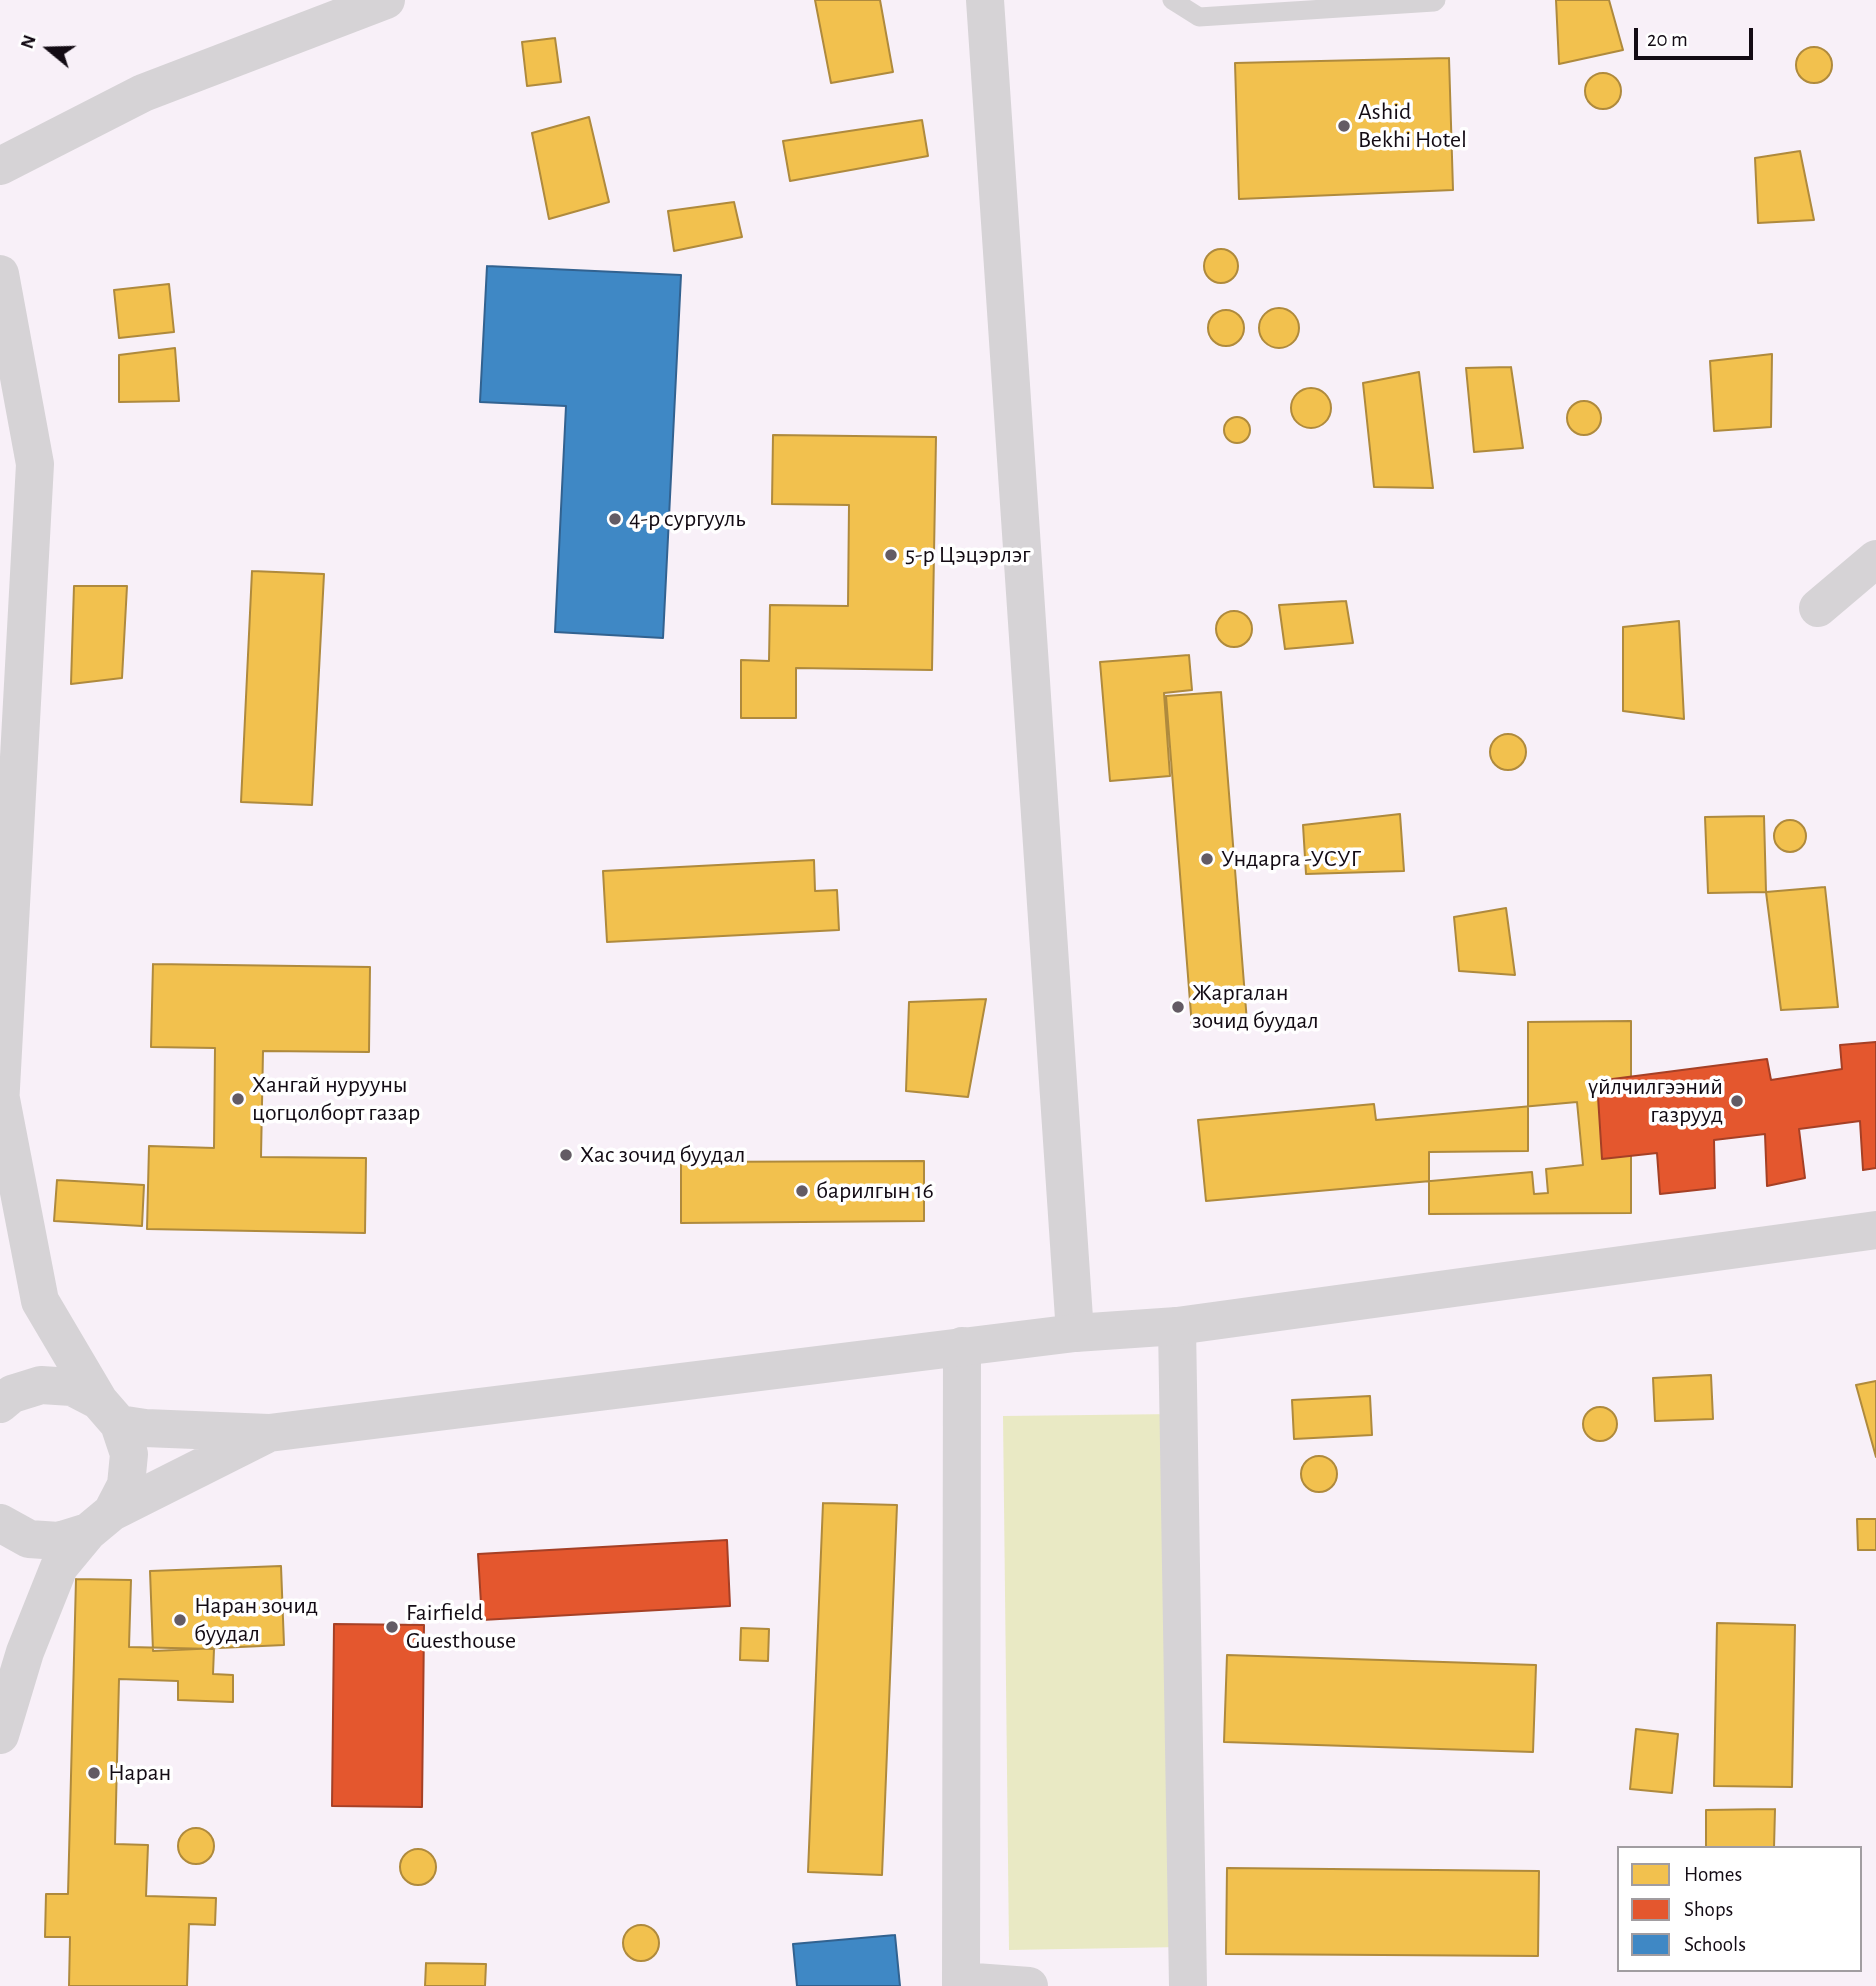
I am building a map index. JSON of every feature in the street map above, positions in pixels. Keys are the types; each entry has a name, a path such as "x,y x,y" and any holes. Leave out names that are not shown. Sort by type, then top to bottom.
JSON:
{"street":[{"path":"0,166 143,93 386,0"},
{"path":"985,0 1075,1333"},
{"path":"0,274 35,464 0,1105"},
{"path":"1818,608 1876,559"},
{"path":"0,1735 25,1652 60,1567 100,1522 126,1485 128,1454 109,1413 40,1301 1,1099"},
{"path":"0,1404 12,1394 41,1385 72,1387 109,1413 145,1428 269,1433 962,1346 1075,1333 1177,1326 1876,1230"},
{"path":"1177,1326 1188,1986"},
{"path":"962,1346 961,1983 1030,1986"},
{"path":"0,1523 29,1539 59,1541 269,1433"}],"lane":[{"path":"1172,0 1199,17 1436,0"}],"green space":[{"path":"1176,1414 1182,1947 1009,1950 1003,1416"}],"building: Homes":[{"path":"815,0 880,0 893,72 831,83"},
{"path":"1556,0 1609,0 1623,50 1559,64"},
{"path":"555,38 561,82 527,86 522,42"},
{"path":"1814,47 1827,52 1832,65 1827,78 1814,83 1801,78 1796,65 1801,52"},
{"name":"Ashid Bekhi Hotel","path":"1449,58 1453,190 1239,199 1235,63"},
{"path":"1603,73 1616,78 1621,91 1616,104 1603,109 1590,104 1585,91 1590,78"},
{"path":"589,117 609,202 549,219 532,133"},
{"path":"922,120 928,156 790,181 783,141"},
{"path":"1800,151 1814,220 1758,223 1755,158"},
{"path":"734,202 742,237 674,251 668,211"},
{"path":"1221,249 1233,254 1238,266 1233,278 1221,283 1209,278 1204,266 1209,254"},
{"path":"169,284 174,332 119,338 114,290"},
{"path":"1279,308 1293,314 1299,328 1293,342 1279,348 1265,342 1259,328 1265,314"},
{"path":"1226,310 1239,315 1244,328 1239,341 1226,346 1213,341 1208,328 1213,315"},
{"path":"175,348 179,401 119,402 119,355"},
{"path":"1772,354 1771,427 1714,431 1710,361"},
{"path":"1511,367 1523,448 1474,452 1466,368"},
{"path":"1419,372 1433,488 1374,487 1363,383"},
{"path":"1311,388 1319,389 1325,394 1330,400 1330,416 1325,422 1319,427 1311,428 1303,427 1297,422 1292,416 1291,408 1292,400 1297,394 1303,389"},
{"path":"1584,401 1596,406 1601,418 1596,430 1584,435 1572,430 1567,418 1572,406"},
{"path":"1237,417 1246,421 1250,430 1246,439 1237,443 1228,439 1224,430 1228,421"},
{"name":"5-р Цэцэрлэг","path":"773,435 936,437 932,670 796,668 796,718 741,718 741,660 769,661 770,605 848,606 849,505 772,504"},
{"path":"252,571 324,574 312,805 241,802"},
{"path":"74,586 127,586 122,678 71,684"},
{"path":"1346,601 1353,643 1285,649 1279,605"},
{"path":"1234,611 1247,616 1252,629 1247,642 1234,647 1221,642 1216,629 1221,616"},
{"path":"1679,621 1684,719 1623,711 1623,627"},
{"path":"1189,655 1192,690 1164,693 1170,776 1110,781 1100,662"},
{"name":"Ундарга -УСУГ","path":"1221,692 1247,1022 1192,1027 1166,696"},
{"path":"1508,734 1521,739 1526,752 1521,765 1508,770 1495,765 1490,752 1495,739"},
{"path":"1400,814 1404,871 1306,874 1303,825"},
{"path":"1764,816 1766,892 1708,893 1705,817"},
{"path":"1790,820 1801,825 1806,836 1801,847 1790,852 1779,847 1774,836 1779,825"},
{"path":"814,860 815,891 837,890 839,930 607,942 603,871"},
{"path":"1825,887 1838,1007 1781,1010 1766,892"},
{"path":"1506,908 1515,975 1459,971 1454,917"},
{"name":"Хангай нурууны цогцолборт газар","path":"153,964 370,967 369,1052 263,1051 261,1157 366,1158 365,1233 147,1229 149,1146 214,1148 215,1048 151,1047"},
{"path":"986,999 968,1097 906,1091 909,1002"},
{"path":"1631,1021 1631,1213 1429,1214 1429,1152 1528,1151 1528,1022"},
{"path":"1577,1102 1583,1165 1546,1169 1548,1193 1534,1194 1532,1172 1206,1201 1198,1120 1374,1104 1376,1120"},
{"name":"барилгын 16","path":"924,1161 924,1221 681,1223 681,1162"},
{"path":"57,1180 144,1185 142,1226 54,1221"},
{"path":"1711,1375 1713,1419 1655,1421 1653,1378"},
{"path":"1876,1381 1876,1457 1856,1385"},
{"path":"1370,1396 1372,1435 1294,1439 1292,1400"},
{"path":"1600,1407 1612,1412 1617,1424 1612,1436 1600,1441 1588,1436 1583,1424 1588,1412"},
{"path":"1319,1456 1331,1462 1337,1474 1331,1486 1319,1492 1307,1486 1301,1474 1307,1462"},
{"path":"823,1503 897,1505 882,1875 808,1872"},
{"path":"1857,1519 1876,1519 1876,1550 1858,1550"},
{"path":"281,1566 284,1645 153,1651 150,1571"},
{"name":"Наран","path":"76,1579 131,1580 129,1647 214,1649 213,1674 233,1675 233,1702 178,1700 178,1681 119,1679 115,1844 148,1845 146,1896 216,1898 215,1925 189,1924 187,1986 69,1986 70,1937 45,1937 46,1894 68,1894"},
{"path":"1717,1623 1795,1625 1792,1787 1714,1786"},
{"path":"741,1628 769,1629 768,1661 740,1660"},
{"path":"1227,1655 1536,1665 1533,1752 1224,1742"},
{"path":"1636,1729 1678,1734 1672,1793 1630,1789"},
{"path":"1775,1809 1774,1846 1706,1846 1706,1810"},
{"path":"196,1828 208,1834 214,1846 208,1858 196,1864 184,1858 178,1846 184,1834"},
{"path":"418,1849 431,1854 436,1867 431,1880 418,1885 405,1880 400,1867 405,1854"},
{"path":"1227,1868 1539,1871 1538,1956 1226,1954"},
{"path":"641,1925 654,1930 659,1943 654,1956 641,1961 628,1956 623,1943 628,1930"},
{"path":"426,1963 486,1964 485,1986 425,1986"}],"building: Shops":[{"name":"үйлчилгээний газрууд","path":"1876,1042 1876,1168 1863,1170 1860,1121 1799,1129 1805,1178 1767,1186 1765,1134 1714,1140 1715,1188 1660,1194 1657,1153 1602,1159 1597,1081 1767,1059 1771,1080 1842,1069 1840,1045"},
{"path":"727,1540 730,1606 482,1620 478,1554"},
{"path":"334,1624 424,1625 422,1807 332,1806"}],"building: Schools":[{"name":"4-р сургууль","path":"487,266 681,275 663,638 555,632 566,406 480,402"},
{"path":"895,1935 900,1986 797,1986 793,1944"}],"place":[{"name":"Ashid Bekhi Hotel","path":"1344,126"},
{"name":"4-р сургууль","path":"615,519"},
{"name":"5-р Цэцэрлэг","path":"891,555"},
{"name":"Ундарга -УСУГ","path":"1207,859"},
{"name":"Жаргалан зочид буудал","path":"1178,1007"},
{"name":"Хангай нурууны цогцолборт газар","path":"238,1099"},
{"name":"үйлчилгээний газрууд","path":"1737,1101"},
{"name":"Хас зочид буудал","path":"566,1155"},
{"name":"барилгын 16","path":"802,1191"},
{"name":"Наран зочид буудал","path":"180,1620"},
{"name":"Fairfield Guesthouse","path":"392,1627"},
{"name":"Наран","path":"94,1773"}]}
